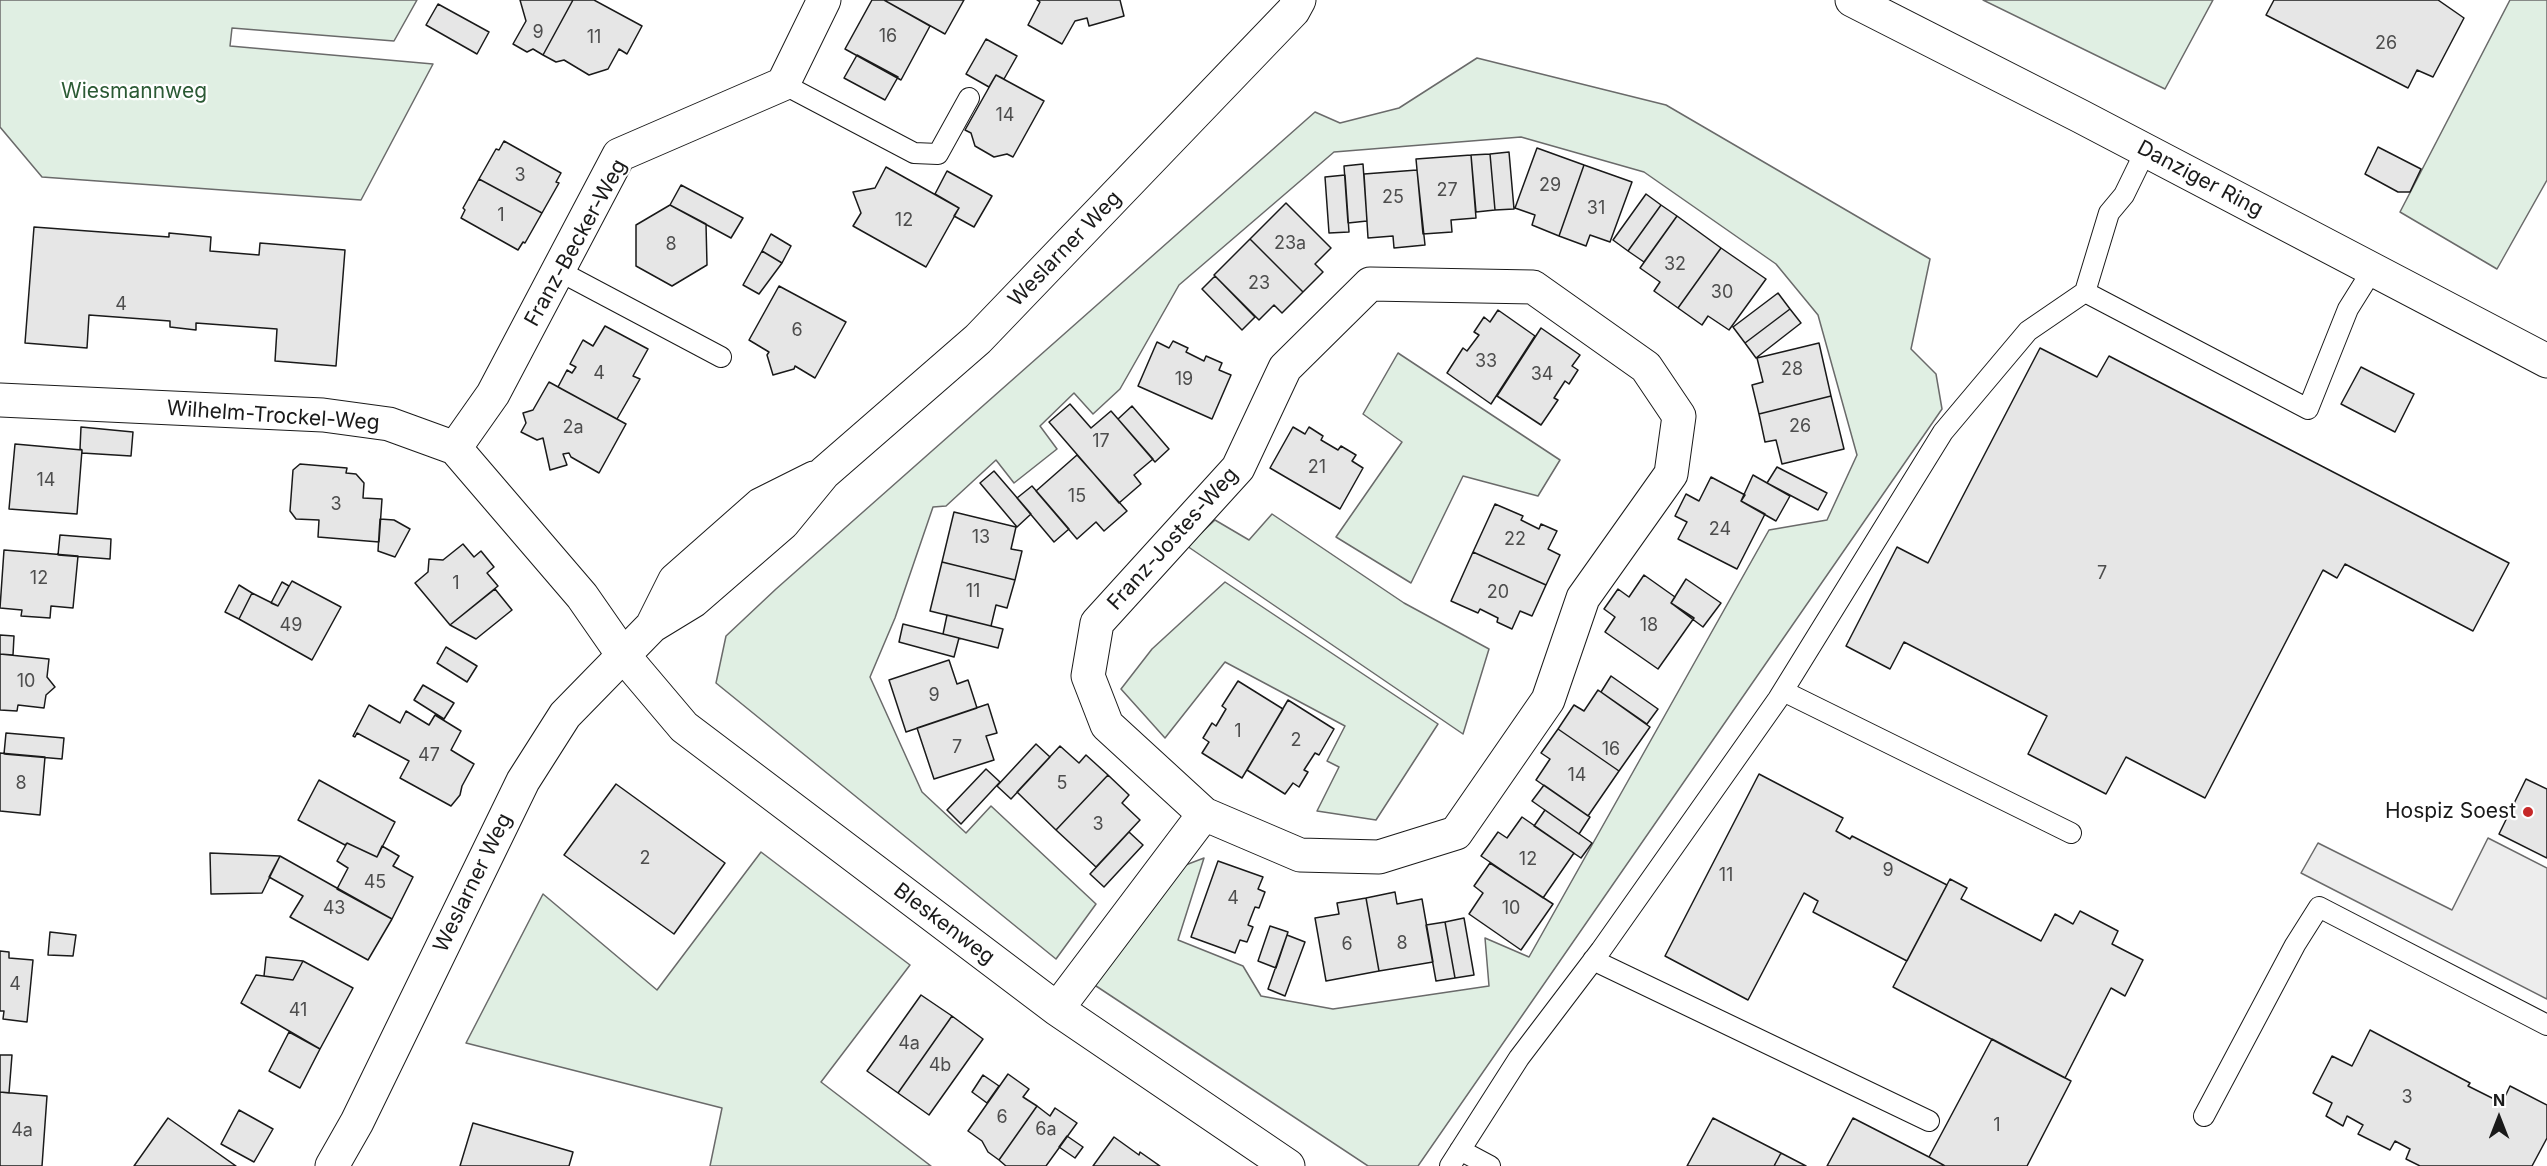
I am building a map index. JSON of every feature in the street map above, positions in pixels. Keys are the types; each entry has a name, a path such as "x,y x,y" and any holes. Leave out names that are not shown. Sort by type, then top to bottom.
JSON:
{"street":[{"path":"783,84 824,0"},
{"name":"Danziger Ring","path":"1852,0 2146,150 2547,361"},
{"name":"Weslarner Weg","path":"332,1166 357,1122 523,781 565,716 652,626 693,600 783,523 824,473 978,339 1301,4"},
{"name":"Franz-Becker-Weg","path":"455,448 493,394 560,271 619,155 783,84"},
{"name":"Franz-Jostes-Weg","path":"1370,284 1533,286 1646,367 1679,416 1671,474 1583,598 1548,700 1456,833 1379,857 1300,855 1204,814 1107,725 1089,676 1097,624 1238,468 1285,368 1370,284"},
{"name":"Wilhelm-Trockel-Weg","path":"0,400 323,415 389,424 455,448 582,596 623,655"},
{"name":"Bleskenweg","path":"623,655 684,727 1057,1009 1288,1166"},
{"path":"1057,1009 1204,814"}],"lane":[{"path":"783,84 914,153 938,154 969,98"},
{"path":"1490,1166 1455,1158 1519,1058 1593,960 1783,691 1943,432 2028,331 2085,292 2109,213 2124,195 2146,150"},
{"path":"2085,292 2308,409 2348,309 2373,269"},
{"path":"560,271 722,357"},
{"path":"1783,691 2071,833"},
{"path":"2204,1116 2295,945 2319,907 2547,1025"},
{"path":"1593,960 1929,1121"}],"green space":[{"name":"Wiesmannweg","path":"0,0 417,0 394,41 232,28 230,46 433,64 361,200 42,177 0,127"},
{"path":"1983,0 2213,0 2165,89"},
{"path":"2510,0 2547,0 2547,180 2497,269 2400,212"},
{"path":"1477,58 1666,105 1930,259 1911,349 1936,374 1942,409 1418,1166 1368,1166 1093,984 1183,866 1204,858 1178,940 1243,966 1261,996 1333,1009 1489,986 1485,938 1529,957 1769,530 1827,520 1857,455 1818,315 1776,264 1644,172 1521,137 1334,152 1179,285 1120,389 1093,414 1074,393 1040,426 1057,449 1014,483 996,460 946,506 933,507 895,618 870,677 922,792 966,833 991,806 1096,904 1056,959 716,683 726,636 776,589 1315,112 1340,123 1399,108"},
{"path":"1398,353 1560,460 1538,496 1463,476 1411,583 1336,537 1402,442 1363,414"},
{"path":"1272,514 1404,603 1489,649 1463,734 1187,546 1215,520 1249,540"},
{"path":"1225,582 1438,724 1376,820 1317,811 1339,767 1327,761 1345,726 1225,662 1165,738 1121,689 1152,649"},
{"path":"761,852 910,965 821,1082 931,1166 710,1166 722,1108 466,1043 543,894 657,990"}],"shaded area":[{"path":"2488,838 2547,868 2547,999 2301,873 2318,843 2452,910"}],"building":[{"path":"520,0 573,0 543,55 533,49 527,52 513,44 526,21"},
{"path":"573,0 594,0 642,26 627,54 619,49 608,69 589,75 564,60 556,62 543,55"},
{"path":"872,0 884,0 930,26 901,80 845,49"},
{"path":"884,0 964,0 945,34"},
{"path":"1037,0 1120,0 1124,16 1089,26 1087,18 1075,21 1062,44 1028,25 1040,2"},
{"path":"2274,0 2438,0 2464,18 2433,77 2417,70 2408,88 2266,15"},
{"path":"438,4 489,32 477,54 426,25"},
{"path":"986,39 1017,56 1004,79 996,75 989,87 966,74"},
{"path":"857,55 898,77 885,100 844,78"},
{"path":"996,75 1044,101 1013,157 1007,154 994,157 975,146 971,133 965,130"},
{"path":"504,141 561,173 556,182 559,183 542,213 479,179 496,149 499,150"},
{"path":"2378,147 2421,169 2410,192 2398,192 2365,174"},
{"path":"1537,148 1584,165 1559,236 1532,225 1535,215 1515,208"},
{"path":"1509,152 1514,209 1495,210 1490,154"},
{"path":"1490,154 1495,210 1476,212 1471,155"},
{"path":"1471,155 1476,218 1451,220 1452,232 1423,234 1416,159"},
{"path":"1363,164 1367,221 1348,223 1344,166"},
{"path":"1584,165 1632,182 1610,242 1590,235 1586,246 1559,236"},
{"path":"886,167 959,208 926,267 853,226 861,213 853,192 875,188"},
{"path":"1417,170 1425,245 1394,248 1393,236 1368,238 1364,174"},
{"path":"947,171 992,196 974,227 954,216 959,208 935,194"},
{"path":"1345,175 1349,232 1329,233 1325,177"},
{"path":"479,179 542,213 525,243 523,242 518,250 461,218 465,210 463,208"},
{"path":"681,185 743,218 731,238 670,205"},
{"path":"1646,194 1661,205 1628,251 1613,240"},
{"path":"1286,203 1331,248 1315,264 1323,272 1303,292 1250,239"},
{"path":"670,205 706,224 707,265 672,286 636,266 636,225"},
{"path":"1661,205 1677,216 1644,262 1628,251"},
{"path":"1677,216 1721,248 1678,308 1654,291 1660,282 1640,268"},
{"path":"34,227 169,237 169,233 211,237 210,251 259,255 260,243 345,250 336,366 275,361 277,329 196,323 196,330 170,327 170,321 89,315 87,348 25,343"},
{"path":"771,234 791,246 782,263 762,251"},
{"path":"1250,239 1303,292 1282,313 1274,305 1259,320 1214,275"},
{"path":"1721,248 1766,279 1729,330 1708,316 1702,325 1678,308"},
{"path":"762,251 782,263 759,294 743,285"},
{"path":"1215,276 1255,317 1242,330 1202,289"},
{"path":"779,286 846,322 815,378 795,366 794,369 773,375 767,355 769,352 749,340"},
{"path":"1778,293 1790,309 1745,343 1733,327"},
{"path":"1790,309 1801,323 1756,358 1745,343"},
{"path":"1498,310 1535,336 1491,404 1447,373 1463,348 1467,351 1479,335 1474,332 1484,317 1490,322"},
{"path":"605,326 648,349 633,376 640,379 617,419 558,387 567,370 572,373 576,367 570,364 583,340 593,346"},
{"path":"1541,328 1580,355 1572,366 1578,370 1569,384 1565,381 1554,398 1558,400 1541,425 1497,396"},
{"path":"1173,341 1188,348 1186,352 1204,361 1206,356 1222,363 1219,370 1231,375 1212,419 1138,386 1157,342 1169,348"},
{"path":"1819,343 1831,396 1759,414 1752,385 1763,382 1757,358"},
{"path":"2040,348 2097,377 2109,356 2509,563 2473,631 2345,564 2337,578 2323,570 2205,798 2126,757 2106,794 2028,754 2047,716 1904,642 1890,669 1846,646 1897,547 1928,563"},
{"path":"2361,367 2414,394 2395,432 2341,404"},
{"path":"549,382 626,424 599,473 571,457 569,453 563,454 567,465 550,470 543,438 537,440 521,432 526,423 523,413 533,410"},
{"path":"1831,396 1844,449 1782,464 1776,440 1765,442 1759,414"},
{"path":"1070,404 1091,428 1111,411 1153,459 1134,475 1141,484 1119,503 1049,422"},
{"path":"1132,406 1169,449 1155,462 1118,419"},
{"path":"81,427 133,432 131,456 82,453 80,449"},
{"path":"1293,427 1305,434 1309,427 1323,436 1321,440 1338,450 1341,446 1356,455 1352,461 1363,468 1340,509 1270,468"},
{"path":"15,444 82,450 77,514 9,509"},
{"path":"1077,455 1127,511 1104,531 1096,522 1077,539 1036,491"},
{"path":"300,464 347,468 346,473 356,474 364,483 363,498 382,499 379,542 318,537 319,520 296,519 290,511 293,470"},
{"path":"1777,467 1827,493 1818,510 1767,483"},
{"path":"994,471 1031,514 1017,527 980,483"},
{"path":"1753,475 1790,496 1776,521 1741,501"},
{"path":"1711,477 1745,495 1741,501 1765,514 1737,569 1678,539 1687,522 1675,516 1686,494 1699,501"},
{"path":"1032,486 1069,529 1054,542 1017,498"},
{"path":"1495,504 1523,516 1521,520 1539,529 1541,524 1557,531 1548,549 1560,555 1546,585 1473,552"},
{"path":"954,512 1016,527 1011,549 1022,551 1015,580 942,562"},
{"path":"380,519 394,520 410,529 395,557 378,551"},
{"path":"60,535 111,539 110,559 58,555"},
{"path":"463,544 474,557 481,551 494,567 487,573 498,586 450,625 415,583 428,572 429,559 443,560"},
{"path":"4,550 78,556 73,608 51,606 50,618 21,616 22,610 0,608"},
{"path":"1473,552 1546,585 1532,616 1520,611 1512,629 1497,622 1498,618 1480,609 1478,613 1451,601"},
{"path":"942,562 1015,580 1007,608 996,605 991,626 930,611"},
{"path":"1644,575 1675,597 1671,603 1694,618 1658,669 1605,632 1615,617 1604,609 1618,589 1629,597"},
{"path":"1686,579 1721,603 1703,627 1671,603"},
{"path":"292,581 341,607 312,660 239,619 252,593 278,606"},
{"path":"282,582 289,586 278,606 271,603"},
{"path":"239,585 252,593 239,619 225,612"},
{"path":"495,589 512,610 476,639 450,625"},
{"path":"947,615 1003,629 998,648 943,634"},
{"path":"903,624 959,638 954,657 899,642"},
{"path":"0,635 14,636 13,655 0,654"},
{"path":"446,647 477,666 467,682 437,663"},
{"path":"0,654 49,659 47,677 55,687 46,695 44,708 18,705 17,711 0,710"},
{"path":"949,660 957,684 968,680 977,708 906,732 889,680"},
{"path":"1611,676 1658,709 1647,724 1601,692"},
{"path":"1238,681 1283,709 1242,778 1202,753 1209,742 1203,738 1212,723 1216,726 1226,709 1222,706"},
{"path":"423,685 454,703 444,719 414,700"},
{"path":"1598,690 1650,727 1619,771 1558,729 1574,705 1584,711"},
{"path":"1288,700 1334,729 1319,755 1315,753 1304,770 1308,772 1299,787 1293,783 1285,794 1247,770"},
{"path":"988,704 997,733 986,736 994,760 934,779 917,728"},
{"path":"369,705 400,723 406,711 429,725 435,715 461,731 451,750 474,764 462,786 460,795 451,806 400,778 409,761 357,733 355,737 353,736"},
{"path":"1558,729 1619,771 1588,816 1536,780 1550,759 1541,753"},
{"path":"6,733 64,738 62,759 4,754"},
{"path":"1036,744 1050,757 1011,799 997,786"},
{"path":"1060,746 1079,763 1086,755 1108,775 1056,830 1017,792"},
{"path":"0,753 45,757 40,815 0,811"},
{"path":"986,769 1000,782 961,824 947,810"},
{"path":"1759,774 1843,818 1836,831 1850,839 1852,836 1947,885 1907,961 1813,912 1818,901 1804,893 1748,1000 1665,956"},
{"path":"1108,775 1129,795 1122,803 1140,820 1096,867 1056,830"},
{"name":"Hospiz Soest","path":"2526,779 2547,789 2547,858 2499,834"},
{"path":"319,780 395,822 377,857 347,843 345,845 298,820"},
{"path":"616,784 725,863 674,934 564,855"},
{"path":"1544,785 1590,817 1579,834 1532,801"},
{"path":"1545,810 1592,843 1581,858 1534,826"},
{"path":"1522,817 1574,853 1543,898 1481,856 1498,832 1507,838"},
{"path":"1129,832 1143,845 1104,887 1090,874"},
{"path":"347,843 377,857 382,846 399,856 393,866 413,877 392,919 337,889 348,868 337,861"},
{"path":"210,853 280,856 262,893 211,894"},
{"path":"280,856 392,919 368,960 290,917 303,896 269,877"},
{"path":"1218,861 1263,877 1258,889 1265,892 1259,908 1255,907 1248,925 1253,927 1247,942 1240,940 1235,953 1191,937"},
{"path":"1490,863 1553,904 1521,950 1469,914 1483,893 1474,886"},
{"path":"1950,879 1967,888 1961,899 2041,941 2055,914 2073,924 2080,911 2118,931 2112,944 2143,960 2125,996 2111,988 2065,1078 1893,987"},
{"path":"1395,892 1397,904 1422,899 1433,962 1379,971 1366,898"},
{"path":"1366,898 1379,971 1326,981 1315,918 1339,914 1337,903"},
{"path":"1464,918 1474,975 1455,978 1445,922"},
{"path":"1445,922 1455,978 1436,981 1426,925"},
{"path":"1270,926 1288,932 1276,968 1258,961"},
{"path":"50,932 76,935 73,956 48,955"},
{"path":"1287,935 1305,942 1285,996 1268,989"},
{"path":"0,951 9,952 9,958 33,960 27,1022 3,1019 4,1011 0,1011"},
{"path":"266,957 303,961 293,980 264,976"},
{"path":"303,961 353,988 320,1049 241,1003 256,975 293,980"},
{"path":"921,995 952,1016 898,1093 867,1071"},
{"path":"952,1016 983,1039 929,1115 898,1093"},
{"path":"2370,1030 2470,1083 2468,1086 2502,1103 2510,1086 2547,1105 2547,1138 2532,1166 2420,1166 2406,1159 2410,1149 2395,1141 2390,1150 2358,1134 2363,1125 2347,1116 2343,1126 2326,1116 2332,1103 2313,1093 2332,1056 2352,1066"},
{"path":"289,1032 320,1049 300,1088 269,1071"},
{"path":"1992,1039 2071,1081 2027,1166 1945,1166 1929,1157"},
{"path":"0,1055 12,1055 9,1093 0,1092"},
{"path":"1008,1074 1029,1089 1023,1097 1037,1106 999,1160 988,1152 982,1141 968,1131"},
{"path":"983,1075 999,1086 987,1103 972,1092"},
{"path":"0,1092 47,1096 42,1166 0,1166"},
{"path":"1037,1106 1050,1116 1055,1108 1077,1123 1046,1166 1006,1166 999,1160"},
{"path":"239,1110 273,1129 254,1162 221,1144"},
{"path":"168,1118 236,1166 134,1166"},
{"path":"1713,1118 1781,1153 1774,1166 1687,1166"},
{"path":"1853,1118 1929,1157 1945,1166 1827,1166"},
{"path":"473,1123 573,1152 569,1166 460,1166"},
{"path":"1067,1136 1083,1147 1075,1158 1059,1147"},
{"path":"1114,1137 1139,1155 1140,1152 1160,1166 1093,1166"},
{"path":"1781,1153 1806,1166 1774,1166"}],"place":[{"name":"Hospiz Soest","path":"2528,812"}]}
